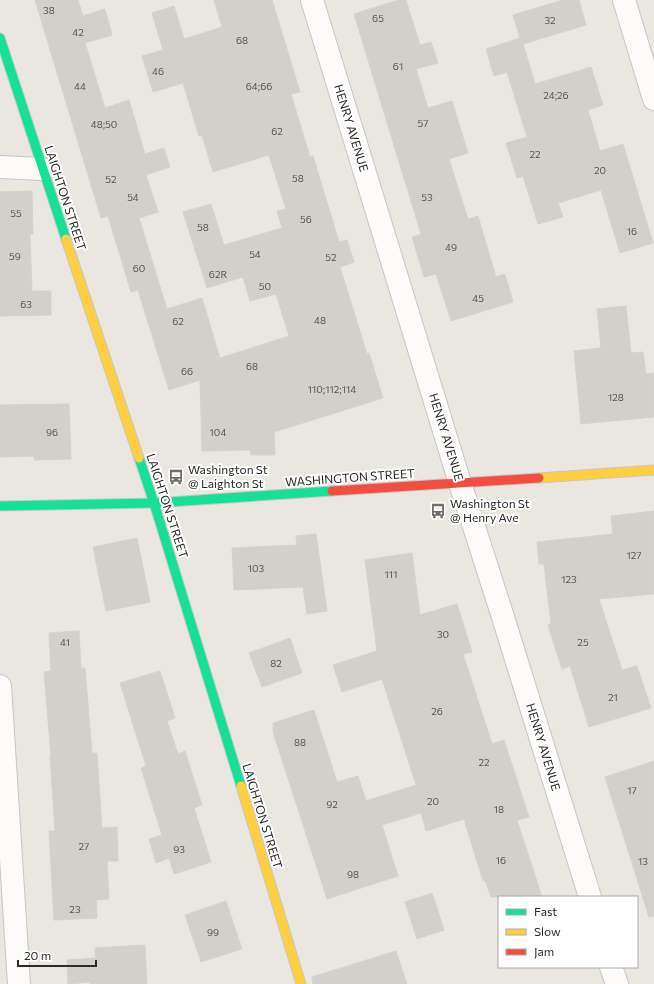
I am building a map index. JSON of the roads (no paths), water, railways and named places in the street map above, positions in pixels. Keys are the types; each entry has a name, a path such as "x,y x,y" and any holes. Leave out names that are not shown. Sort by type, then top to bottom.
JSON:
{"street":[{"name":"HENRY AVENUE","path":"312,0 460,483 590,896"},
{"path":"624,0 654,99"},
{"name":"LAIGHTON STREET","path":"0,38 42,169 154,503 301,984"},
{"path":"0,166 42,169"},
{"name":"WASHINGTON STREET","path":"0,506 154,503 654,470"},
{"path":"0,686 19,984"},
{"path":"611,968 617,984"}],"place":[{"name":"Washington St @ Laighton St","path":"176,477"},
{"name":"Washington St @ Henry Ave","path":"438,511"}]}
